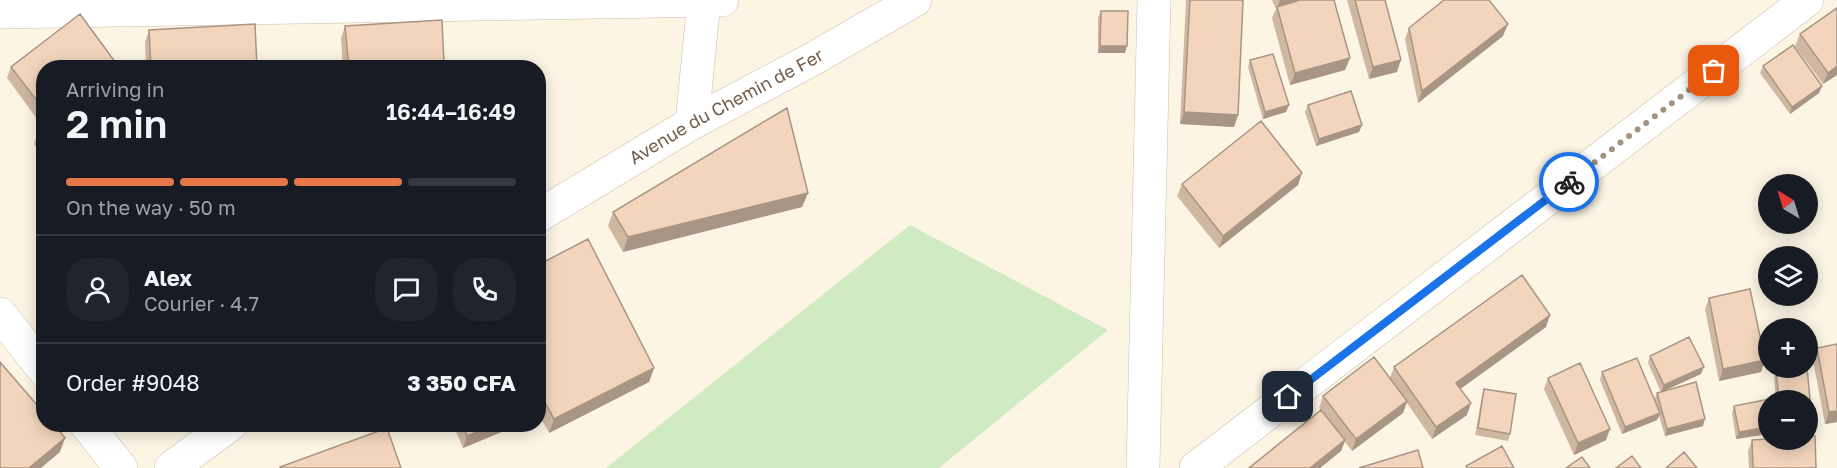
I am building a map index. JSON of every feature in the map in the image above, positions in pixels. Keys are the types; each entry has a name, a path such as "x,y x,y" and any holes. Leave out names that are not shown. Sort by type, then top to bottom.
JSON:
{"street":[{"path":"692,123 704,0"},
{"path":"0,12 191,4 722,0"},
{"name":"Avenue du Chemin de Fer","path":"546,211 692,123 811,60 915,0"},
{"path":"1143,468 1154,0"},
{"path":"1196,468 1807,0"},
{"path":"0,315 36,360"},
{"path":"92,432 121,468"},
{"path":"171,468 220,432"}],"green space":[{"path":"910,225 1108,330 939,468 606,468"}],"building":[{"path":"1190,0 1243,0 1238,115 1184,112"},
{"path":"1300,0 1334,0 1350,58 1295,73 1277,7"},
{"path":"1355,0 1385,0 1401,60 1373,67"},
{"path":"1444,0 1489,0 1508,24 1422,91 1409,28"},
{"path":"1837,8 1837,66 1828,73 1800,34"},
{"path":"1101,11 1128,11 1127,46 1100,46"},
{"path":"80,14 114,60 36,60 36,100 11,67"},
{"path":"442,20 444,60 348,60 345,26"},
{"path":"255,24 257,60 151,60 149,30"},
{"path":"1793,45 1822,86 1792,107 1763,66"},
{"path":"1273,54 1289,105 1265,112 1250,60"},
{"path":"1351,91 1362,125 1319,139 1308,105"},
{"path":"787,108 808,193 628,237 613,212"},
{"path":"1261,121 1302,173 1223,236 1182,184"},
{"path":"588,239 654,368 554,419 546,404 546,261"},
{"path":"1522,275 1550,315 1456,383 1471,403 1436,427 1394,367"},
{"path":"1750,289 1758,327 1758,362 1723,369 1709,298"},
{"path":"1689,337 1704,367 1664,385 1650,356"},
{"path":"1837,344 1837,411 1829,412 1818,348"},
{"path":"1374,357 1407,401 1356,439 1323,396"},
{"path":"1637,358 1660,413 1625,427 1602,372"},
{"path":"0,362 36,404 36,432 60,432 65,438 29,468 0,468"},
{"path":"1580,363 1610,429 1578,443 1548,378"},
{"path":"1777,378 1808,378 1809,390 1778,390"},
{"path":"1696,382 1705,419 1667,429 1657,393"},
{"path":"1484,389 1516,394 1510,434 1478,428"},
{"path":"1758,401 1758,429 1739,432 1734,406"},
{"path":"1321,410 1345,440 1310,468 1249,468"},
{"path":"376,432 388,432 401,468 280,468"},
{"path":"465,432 477,432 467,436"},
{"path":"1752,440 1758,440 1758,450 1815,450 1816,468 1753,468"},
{"path":"1502,446 1514,468 1467,468 1466,466"},
{"path":"1418,450 1423,468 1359,468"},
{"path":"1684,452 1697,468 1666,468"},
{"path":"1632,456 1641,468 1616,468"},
{"path":"1582,457 1590,468 1566,468"}],"way so far":[{"path":"1569,182 1714,71"}],"route":[{"path":"1288,397 1569,182"}]}
